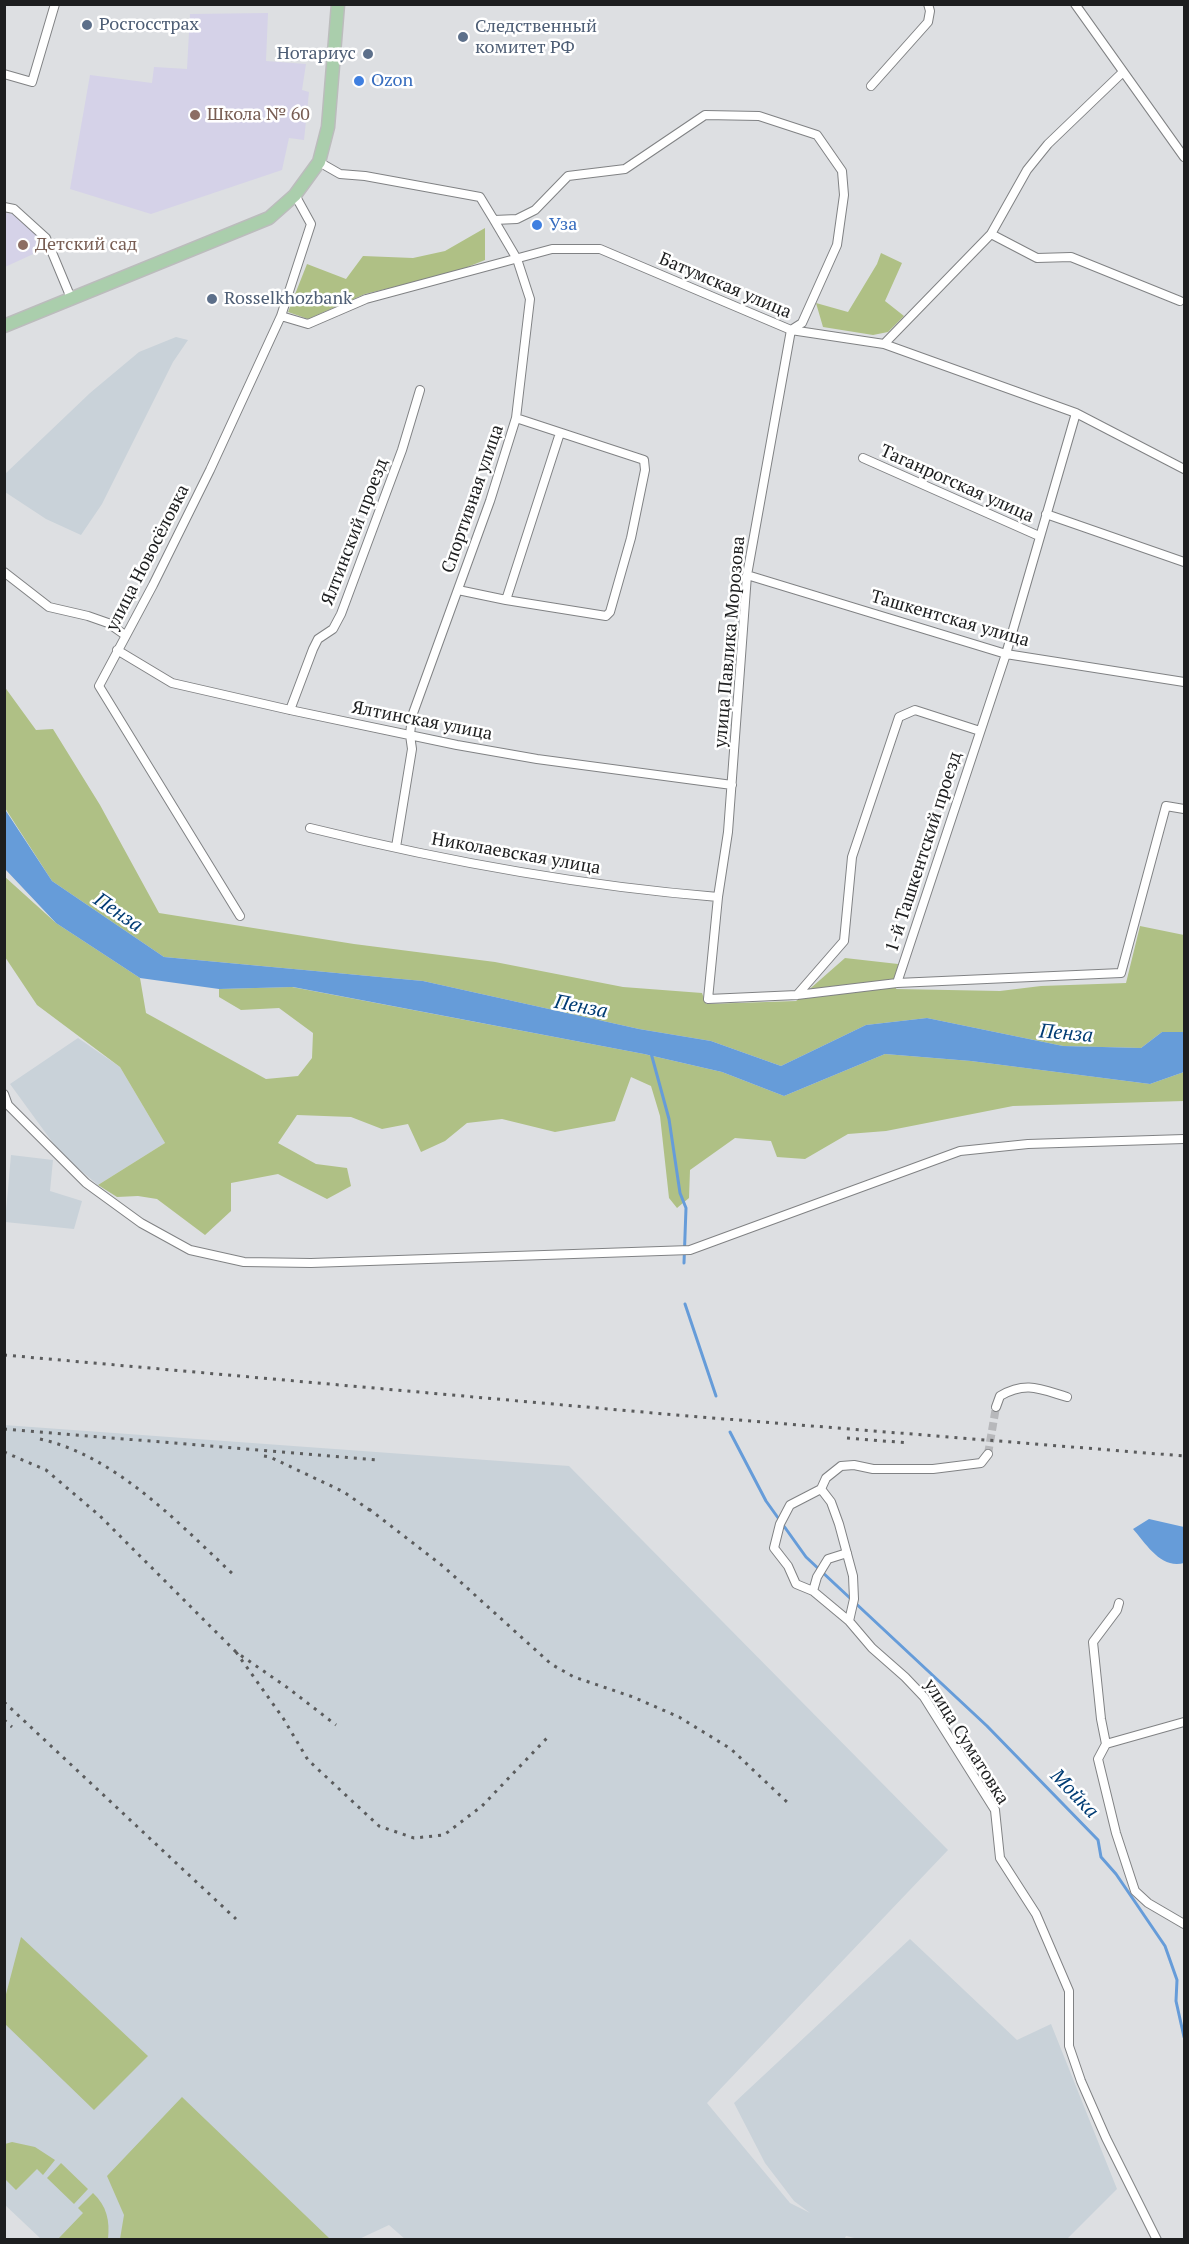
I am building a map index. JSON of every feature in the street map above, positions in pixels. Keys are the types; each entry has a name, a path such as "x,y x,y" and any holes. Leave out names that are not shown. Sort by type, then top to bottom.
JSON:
{"main road":[{"path":"4,326 269,218 295,195 319,162 328,127 338,4"}],"street":[{"path":"4,74 32,82 55,4"},
{"path":"871,86 928,21 930,11 928,4"},
{"path":"1075,4 1185,157"},
{"path":"884,344 991,234 1027,170 1048,144 1123,72"},
{"name":"улица Павлика Морозова","path":"494,220 517,219 535,210 568,176 625,169 705,115 759,117 817,135 842,171 844,195 837,245 801,323 791,330 747,575 728,832 718,897 708,999 797,995"},
{"name":"Спортивная улица","path":"319,162 340,174 365,176 480,197 517,259 530,299 516,418 490,501 412,716 410,735 412,749 396,848"},
{"name":"улица Новосёловка","path":"240,916 99,687 205,480 281,316 311,224 295,195"},
{"path":"4,207 14,209 46,238 71,298"},
{"path":"991,234 1037,258 1071,257 1180,301"},
{"name":"Батумская улица","path":"281,316 308,324 366,299 552,249 600,249 791,330 884,344 1076,413 1185,469"},
{"name":"Ялтинский проезд","path":"290,710 318,639 333,629 341,614 399,460 420,390"},
{"name":"1-й Ташкентский проезд","path":"897,983 1006,654 1076,413"},
{"name":"Спортивная улица","path":"458,590 606,616 610,612 631,538 645,470 644,460 516,418"},
{"path":"506,600 560,433"},
{"name":"Таганрогская улица","path":"863,459 1039,536"},
{"name":"Таганрогская улица","path":"1046,514 1185,562"},
{"path":"4,572 50,608 108,623 125,635"},
{"name":"Ташкентская улица","path":"747,575 1006,654 1185,682"},
{"name":"Ялтинская улица","path":"117,650 172,683 290,710 537,759 732,785"},
{"path":"797,995 844,941 852,857 899,717 915,710 980,731"},
{"path":"797,995 897,983 1121,973 1166,806 1185,809"},
{"name":"Николаевская улица","path":"310,828 396,848 639,891 718,897"},
{"path":"4,1094 6,1105 87,1183 141,1223 190,1250 244,1262 311,1263 676,1252 690,1250 960,1151 1028,1144 1185,1139"},
{"path":"996,1407 1000,1396 1015,1388 1030,1386 1067,1396"},
{"path":"849,1621 854,1599 853,1576 831,1502 821,1489 826,1478 841,1466 933,1470 981,1463 988,1454"},
{"name":"улица Суматовка","path":"821,1489 790,1504 780,1524 774,1548 788,1566 796,1584 813,1591 849,1621 872,1648 924,1697 995,1810 1000,1858 1036,1914 1069,1991 1069,2046 1081,2081 1106,2138 1157,2240"},
{"path":"813,1591 817,1577 828,1559 847,1553"},
{"path":"1119,1603 1117,1610 1094,1642 1101,1719 1106,1744 1098,1759 1113,1822 1135,1891 1148,1903 1185,1924"},
{"path":"1106,1744 1181,1722 1185,1716"}],"shaded area":[{"name":"Школа № 60","path":"268,13 266,61 306,64 302,90 309,92 304,140 289,138 282,170 151,214 70,189 90,75 152,83 154,67 187,69 190,14"},
{"name":"Детский сад","path":"5,213 12,214 43,240 42,250 5,267"},
{"path":"176,337 188,340 173,362 102,504 81,535 46,519 5,492 5,474 90,393 139,352"},
{"path":"78,1038 120,1067 165,1143 98,1185 61,1154 10,1084"},
{"path":"11,1155 53,1160 50,1191 82,1201 74,1229 5,1222"},
{"path":"4,1425 569,1466 948,1850 707,2103 790,2203 810,2213 794,2201 765,2163 734,2103 910,1939 1017,2040 1051,2024 1117,2189 1066,2240 863,2240 846,2236 844,2240 406,2240 389,2225 357,2240 41,2239 4,2204"}],"green space":[{"path":"485,228 485,260 455,272 365,294 308,319 288,312 307,264 346,279 363,256 413,258 445,251"},
{"path":"881,253 902,263 885,301 904,316 888,332 873,335 823,327 816,303 848,312 877,264"},
{"path":"4,686 36,730 53,729 100,805 159,913 354,944 495,962 623,987 702,993 706,1004 796,1001 845,958 898,964 896,989 1000,991 1041,986 1126,983 1140,926 1184,935 1184,1032 1162,1032 1141,1048 1063,1046 927,1018 866,1025 781,1066 711,1041 639,1029 423,981 164,957 52,881 5,808"},
{"path":"4,876 56,923 140,978 146,1013 266,1079 298,1076 312,1058 313,1033 279,1008 241,1010 219,997 219,989 292,987 644,1054 722,1072 784,1096 885,1054 971,1061 1150,1084 1184,1072 1184,1101 1013,1106 886,1131 848,1134 805,1159 777,1157 771,1141 735,1138 690,1170 689,1198 677,1208 669,1198 660,1116 651,1086 631,1077 615,1121 555,1132 502,1119 467,1123 445,1141 421,1152 408,1124 382,1129 351,1117 297,1115 278,1143 316,1164 347,1168 351,1186 327,1199 278,1174 231,1183 231,1211 205,1235 157,1199 138,1196 117,1197 98,1185 165,1143 120,1067 37,1005 5,957"},
{"path":"21,1937 148,2056 94,2110 5,2024 5,1998"},
{"path":"182,2097 329,2238 325,2240 120,2239 124,2215 107,2176"},
{"path":"12,2142 35,2147 55,2160 43,2175 37,2169 16,2190 5,2179 5,2144"},
{"path":"61,2163 88,2189 74,2204 47,2178"},
{"path":"93,2193 102,2203 106,2214 108,2239 59,2238 83,2213 78,2208"}],"water":[{"path":"4,808 52,881 164,957 423,981 639,1029 711,1041 781,1066 866,1025 927,1018 1063,1046 1141,1048 1162,1032 1184,1032 1184,1072 1150,1084 971,1061 885,1054 784,1096 722,1072 644,1054 293,987 219,989 140,978 56,923 5,869"},
{"path":"1149,1519 1184,1527 1184,1563 1176,1564 1161,1559 1133,1529"}],"waterway":[{"path":"651,1053 669,1119 680,1193 686,1208 684,1263"},
{"path":"685,1304 716,1396"},
{"name":"Мойка","path":"730,1432 766,1501 806,1557 987,1726 1098,1840 1101,1857 1116,1874 1165,1946 1177,1980 1176,2001 1184,2037"}],"tunnel":[{"path":"988,1454 996,1407"}],"railway":[{"path":"4,1355 676,1415 1184,1456"},
{"path":"4,1429 379,1460"},
{"path":"847,1438 909,1443"},
{"path":"40,1439 95,1460 121,1476 170,1515 236,1577"},
{"path":"4,1452 46,1470 100,1516 236,1652 336,1725"},
{"path":"264,1456 344,1492 375,1514"},
{"path":"369,1509 444,1567 551,1664 574,1677 633,1697 679,1717 731,1749 787,1802"},
{"path":"236,1652 283,1718 308,1760 379,1826 414,1838 444,1835 482,1806 547,1738"},
{"path":"4,1702 236,1919"},
{"path":"4,1720 12,1727"}],"place":[{"name":"Росгосстрах","path":"87,25"},
{"name":"Следственный комитет РФ","path":"463,37"},
{"name":"Нотариус","path":"368,54"},
{"name":"Ozon","path":"359,81"},
{"name":"Школа № 60","path":"195,115"},
{"name":"Уза","path":"537,225"},
{"name":"Детский сад","path":"23,245"},
{"name":"Rosselkhozbank","path":"212,299"}],"water label":[{"name":"Пенза","path":"118,913"},
{"name":"Пенза","path":"581,1007"},
{"name":"Пенза","path":"1066,1034"}]}
